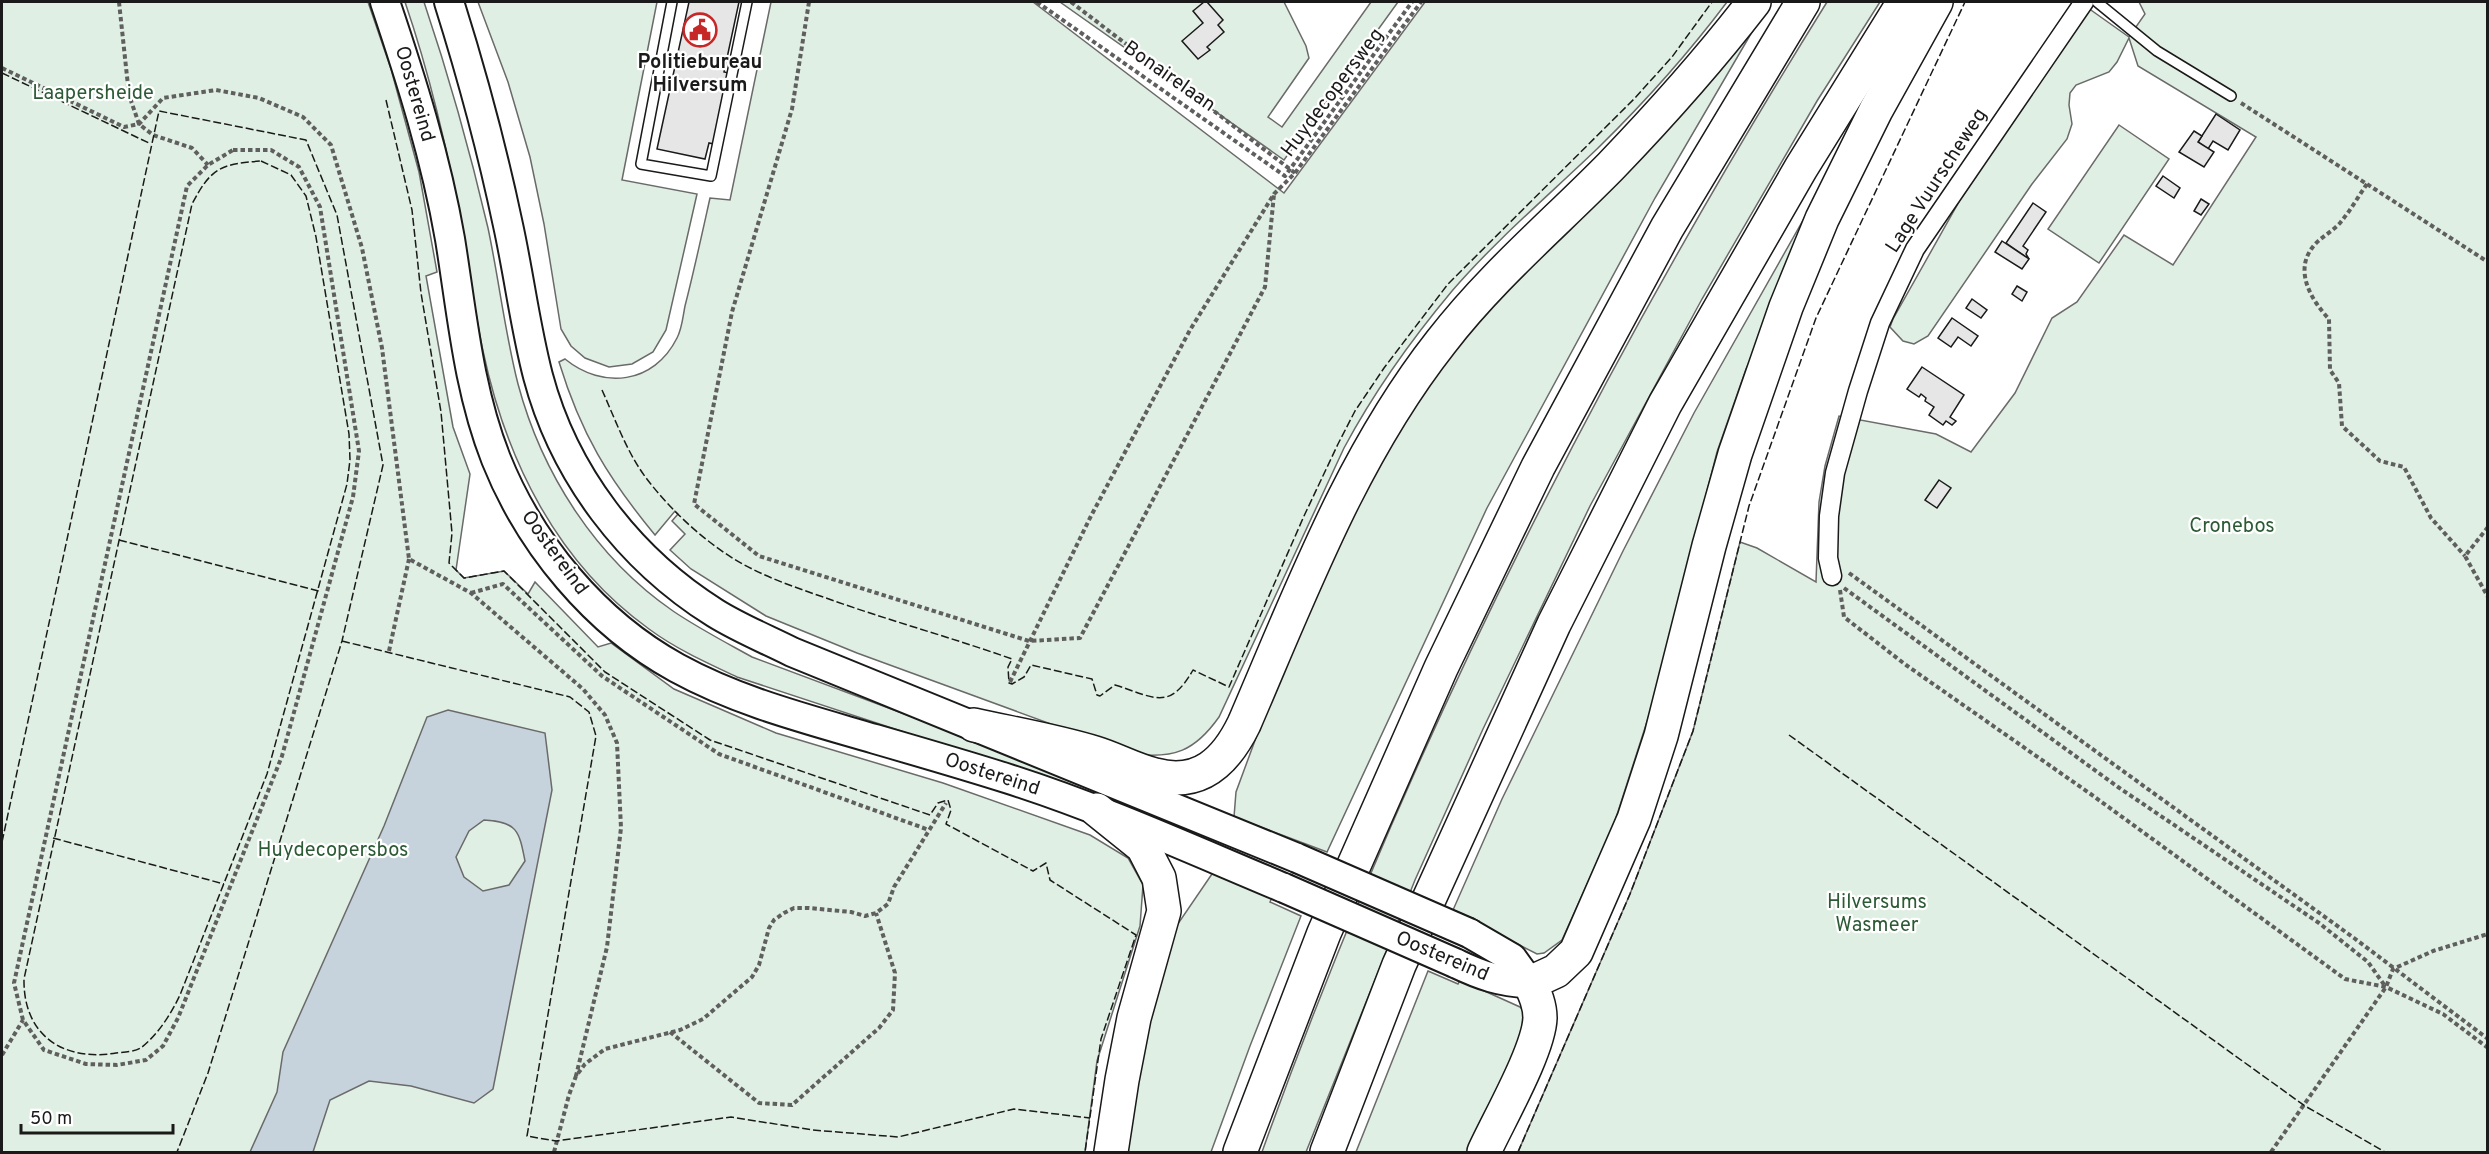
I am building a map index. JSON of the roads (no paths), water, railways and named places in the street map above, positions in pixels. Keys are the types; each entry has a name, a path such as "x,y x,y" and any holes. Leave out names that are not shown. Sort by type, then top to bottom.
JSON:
{"highway":[{"path":"974,726 1095,753 1152,775 1170,779 1185,778 1204,771 1219,761 1235,742 1244,724 1322,545 1358,471 1414,376 1494,280 1610,166 1701,68 1754,2"},
{"path":"1240,1152 1328,922 1441,668 1538,468 1667,228 1803,2"},
{"path":"1327,1152 1399,966 1554,624 1665,404 1801,168 1904,2"},
{"path":"1484,1152 1524,1067 1538,1030 1540,1011 1530,983 1556,970 1576,952 1634,819 1660,736 1708,546 1735,454 1786,307 1822,219 1846,170 1876,110 1936,2"},
{"path":"1097,810 1143,847 1160,878 1164,911 1130,1038 1111,1152"}],"main road":[{"name":"Oostereind","path":"385,2 418,99 434,165 449,236 466,352 484,424 496,460 534,531 571,581 595,608 650,651 676,667 723,690 792,716 1013,780 1097,810 1495,979 1512,983 1530,983"},
{"name":"Oostereind","path":"449,2 484,119 509,227 538,377 557,434 590,492 633,547 676,585 716,614 792,652 1297,858 1468,933 1512,958 1530,983"}],"street":[{"name":"Lage Vuurscheweg","path":"1832,576 1828,558 1829,516 1835,473 1858,391 1881,323 1915,249 2084,2"}],"lane":[{"path":"672,2 641,164 711,176 747,2"},
{"path":"2097,2 2157,51 2231,96"}],"place":[{"name":"Politiebureau Hilversum","path":"700,30"}],"park label":[{"name":"Laapersheide","path":"93,94"},
{"name":"Cronebos","path":"2232,527"},
{"name":"Huydecopersbos","path":"333,851"},
{"name":"Hilversums Wasmeer","path":"1877,914"}]}
